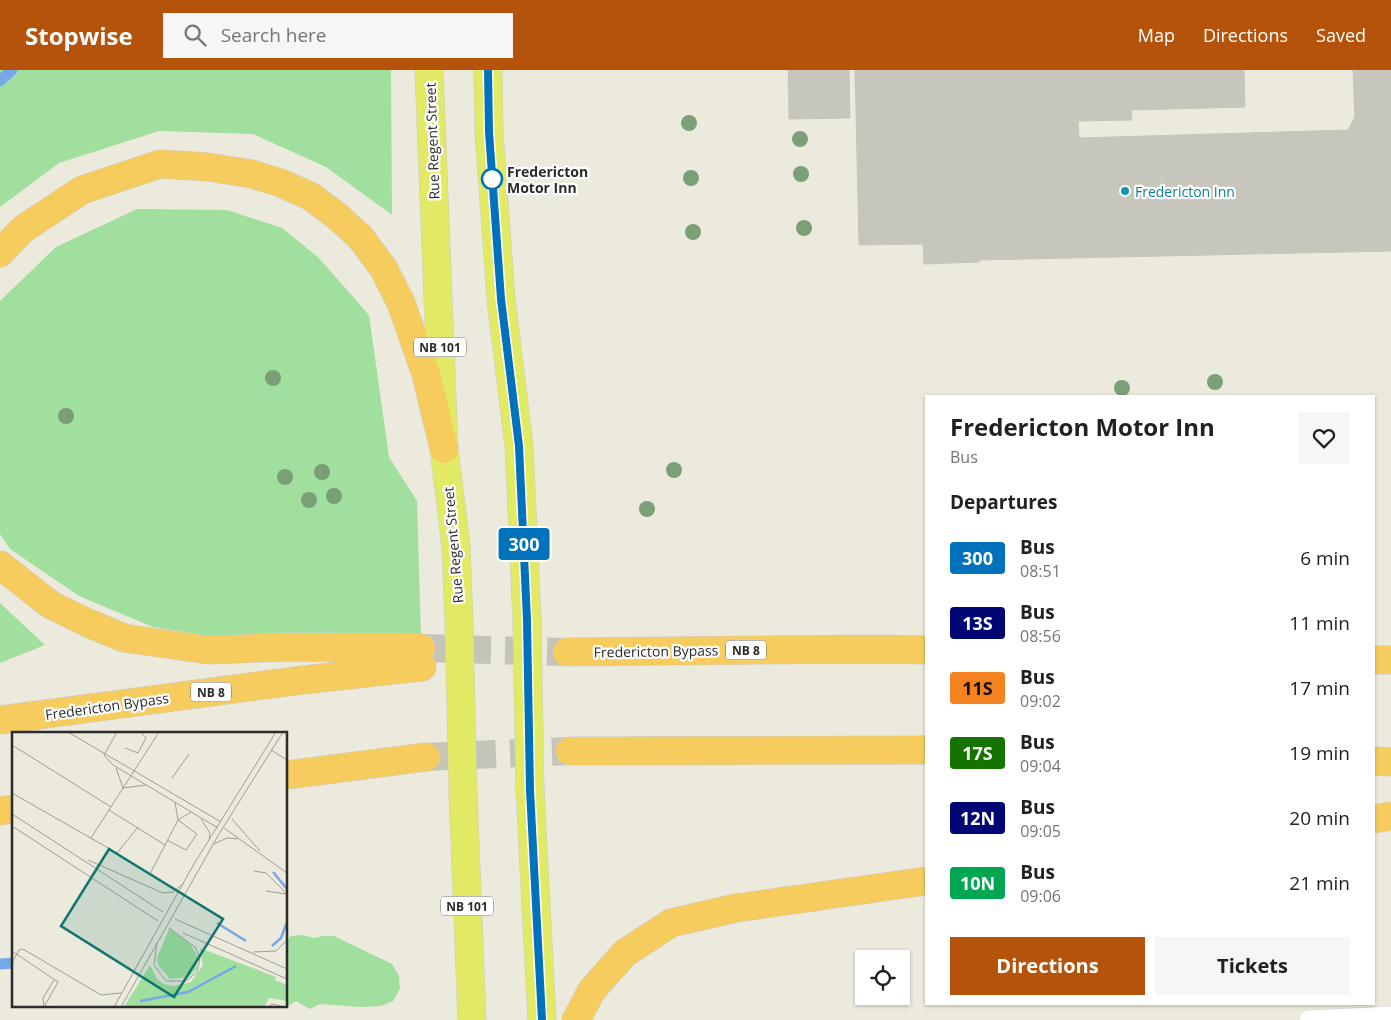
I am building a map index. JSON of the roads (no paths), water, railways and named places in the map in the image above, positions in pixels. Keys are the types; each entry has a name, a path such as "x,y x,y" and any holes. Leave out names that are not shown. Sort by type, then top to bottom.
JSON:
{"highway":[{"path":"0,253 23,229 82,190 160,164 208,167 252,174 281,183 310,196 337,216 361,238 384,269 401,302 426,374 444,450"},
{"name":"Fredericton Bypass","path":"0,565 51,604 88,623 124,638 208,650 292,647 422,658 304,680 0,720"},
{"name":"Fredericton Bypass","path":"566,652 877,648 925,650"},
{"path":"1375,660 1391,660"},
{"path":"570,751 925,750"},
{"path":"288,775 426,757"},
{"path":"1375,761 1391,762"},
{"path":"1375,819 1391,816"},
{"path":"576,1020 592,990 625,953 671,923 736,908 925,881"}],"main road":[{"name":"Rue Regent Street","path":"429,70 444,450 456,546 472,1020"},
{"path":"488,70 489,132 501,299 519,446 527,620 530,790 542,1020"}],"lane":[{"path":"1309,1020 1391,1016"}],"waterway":[{"path":"0,81 12,70"},
{"path":"0,964 12,963"}],"tunnel":[{"path":"421,648 567,652"},
{"path":"426,757 570,751"}],"place":[{"name":"Fredericton Motor Inn","path":"492,179"},
{"name":"Fredericton Inn","path":"1125,191"}]}
